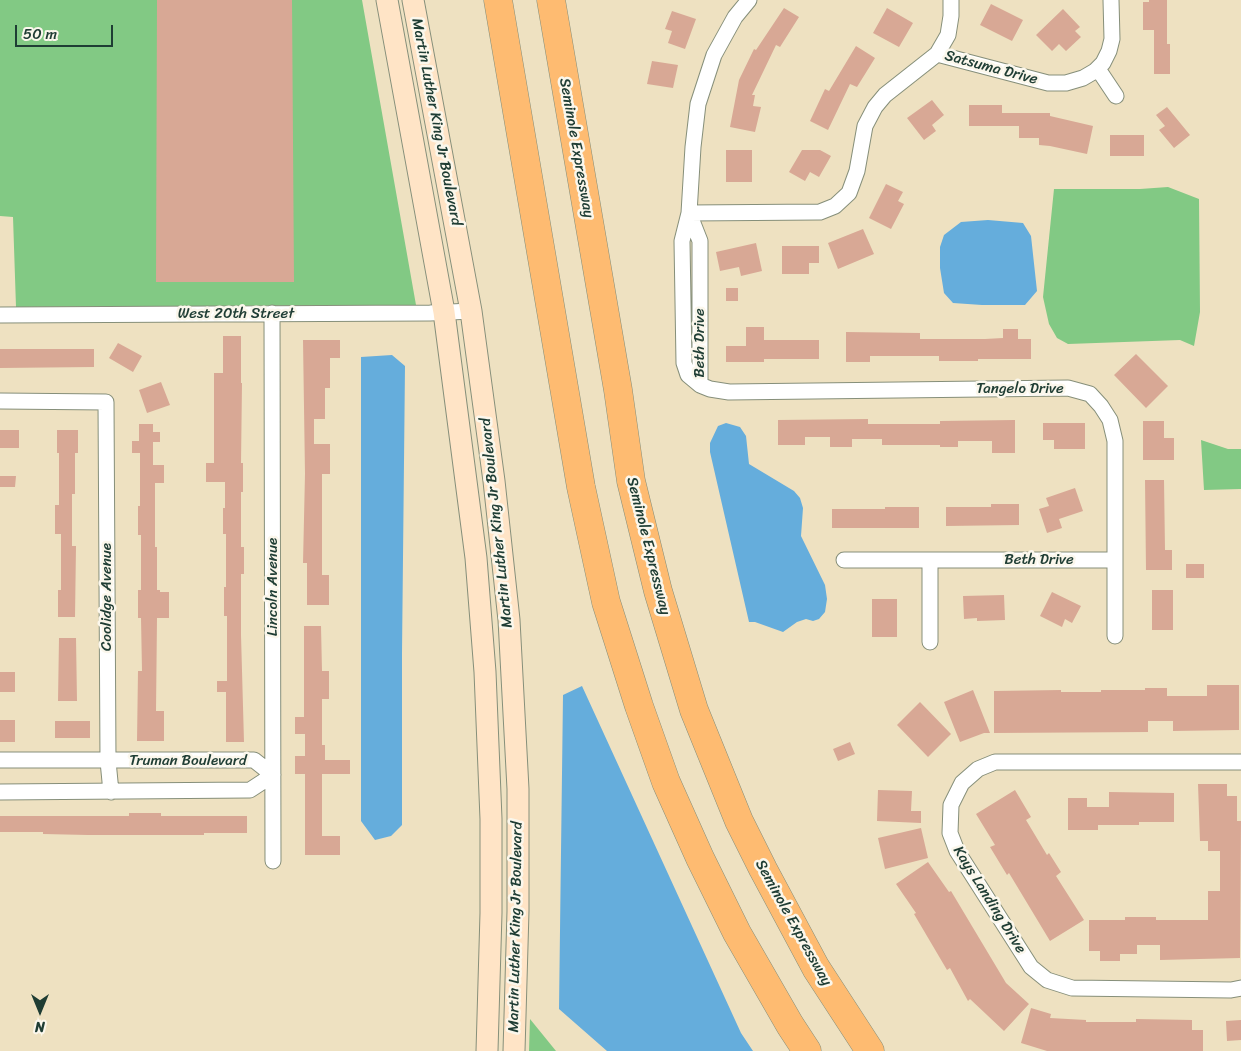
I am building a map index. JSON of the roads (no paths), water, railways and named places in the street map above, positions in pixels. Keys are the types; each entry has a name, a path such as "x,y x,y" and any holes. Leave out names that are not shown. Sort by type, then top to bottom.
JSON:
{"highway":[{"path":"498,0 581,488 606,602 639,706 666,782 700,858 737,933 807,1051"},
{"name":"Seminole Expressway","path":"551,0 618,390 631,481 658,591 694,710 739,821 763,869 816,968 870,1051"}],"main road":[{"name":"Martin Luther King Jr Boulevard","path":"387,0 444,312 476,558 485,672 491,819 487,1051"},
{"name":"Martin Luther King Jr Boulevard","path":"413,0 471,311 494,481 509,620 518,789 518,912 514,1051"}],"street":[{"name":"Beth Drive","path":"700,385 688,375 684,363 682,240 690,213 693,147 698,104 714,55 735,17 749,0"},
{"path":"937,54 948,35 951,0"},
{"path":"1112,0 1112,39 1109,51 1098,69 1116,96"},
{"name":"Satsuma Drive","path":"690,213 820,212 835,206 849,193 857,171 865,126 875,107 885,95 937,54 1048,83 1066,83 1083,78 1098,69"},
{"name":"West 20th Street","path":"0,315 471,311"},
{"name":"Lincoln Avenue","path":"272,313 273,861"},
{"name":"Tangelo Drive","path":"700,385 710,389 729,392 1068,388 1090,394 1110,420 1115,441 1115,636"},
{"name":"Coolidge Avenue","path":"0,401 106,402 108,761 111,792"},
{"name":"Beth Drive","path":"844,560 1114,560"},
{"path":"930,560 930,642"},
{"name":"Truman Boulevard","path":"0,760 254,760 273,775 250,790 0,792"},
{"name":"Kays Landing Drive","path":"1241,762 995,762 978,769 962,782 951,805 950,833 957,851 1031,967 1047,980 1072,988 1231,990 1241,988"}],"water":[{"path":"988,220 1023,223 1031,236 1037,291 1025,305 953,303 944,293 940,268 940,247 944,235 961,222"},
{"path":"392,355 405,366 402,825 391,836 375,840 361,821 361,357"},
{"path":"726,423 740,427 746,436 749,464 794,491 800,498 803,508 801,536 825,585 827,599 825,612 819,619 813,621 806,619 797,622 783,632 755,622 749,622 710,452 710,443 718,426"},
{"path":"582,686 741,1033 753,1051 607,1051 559,1009 563,695"}]}
